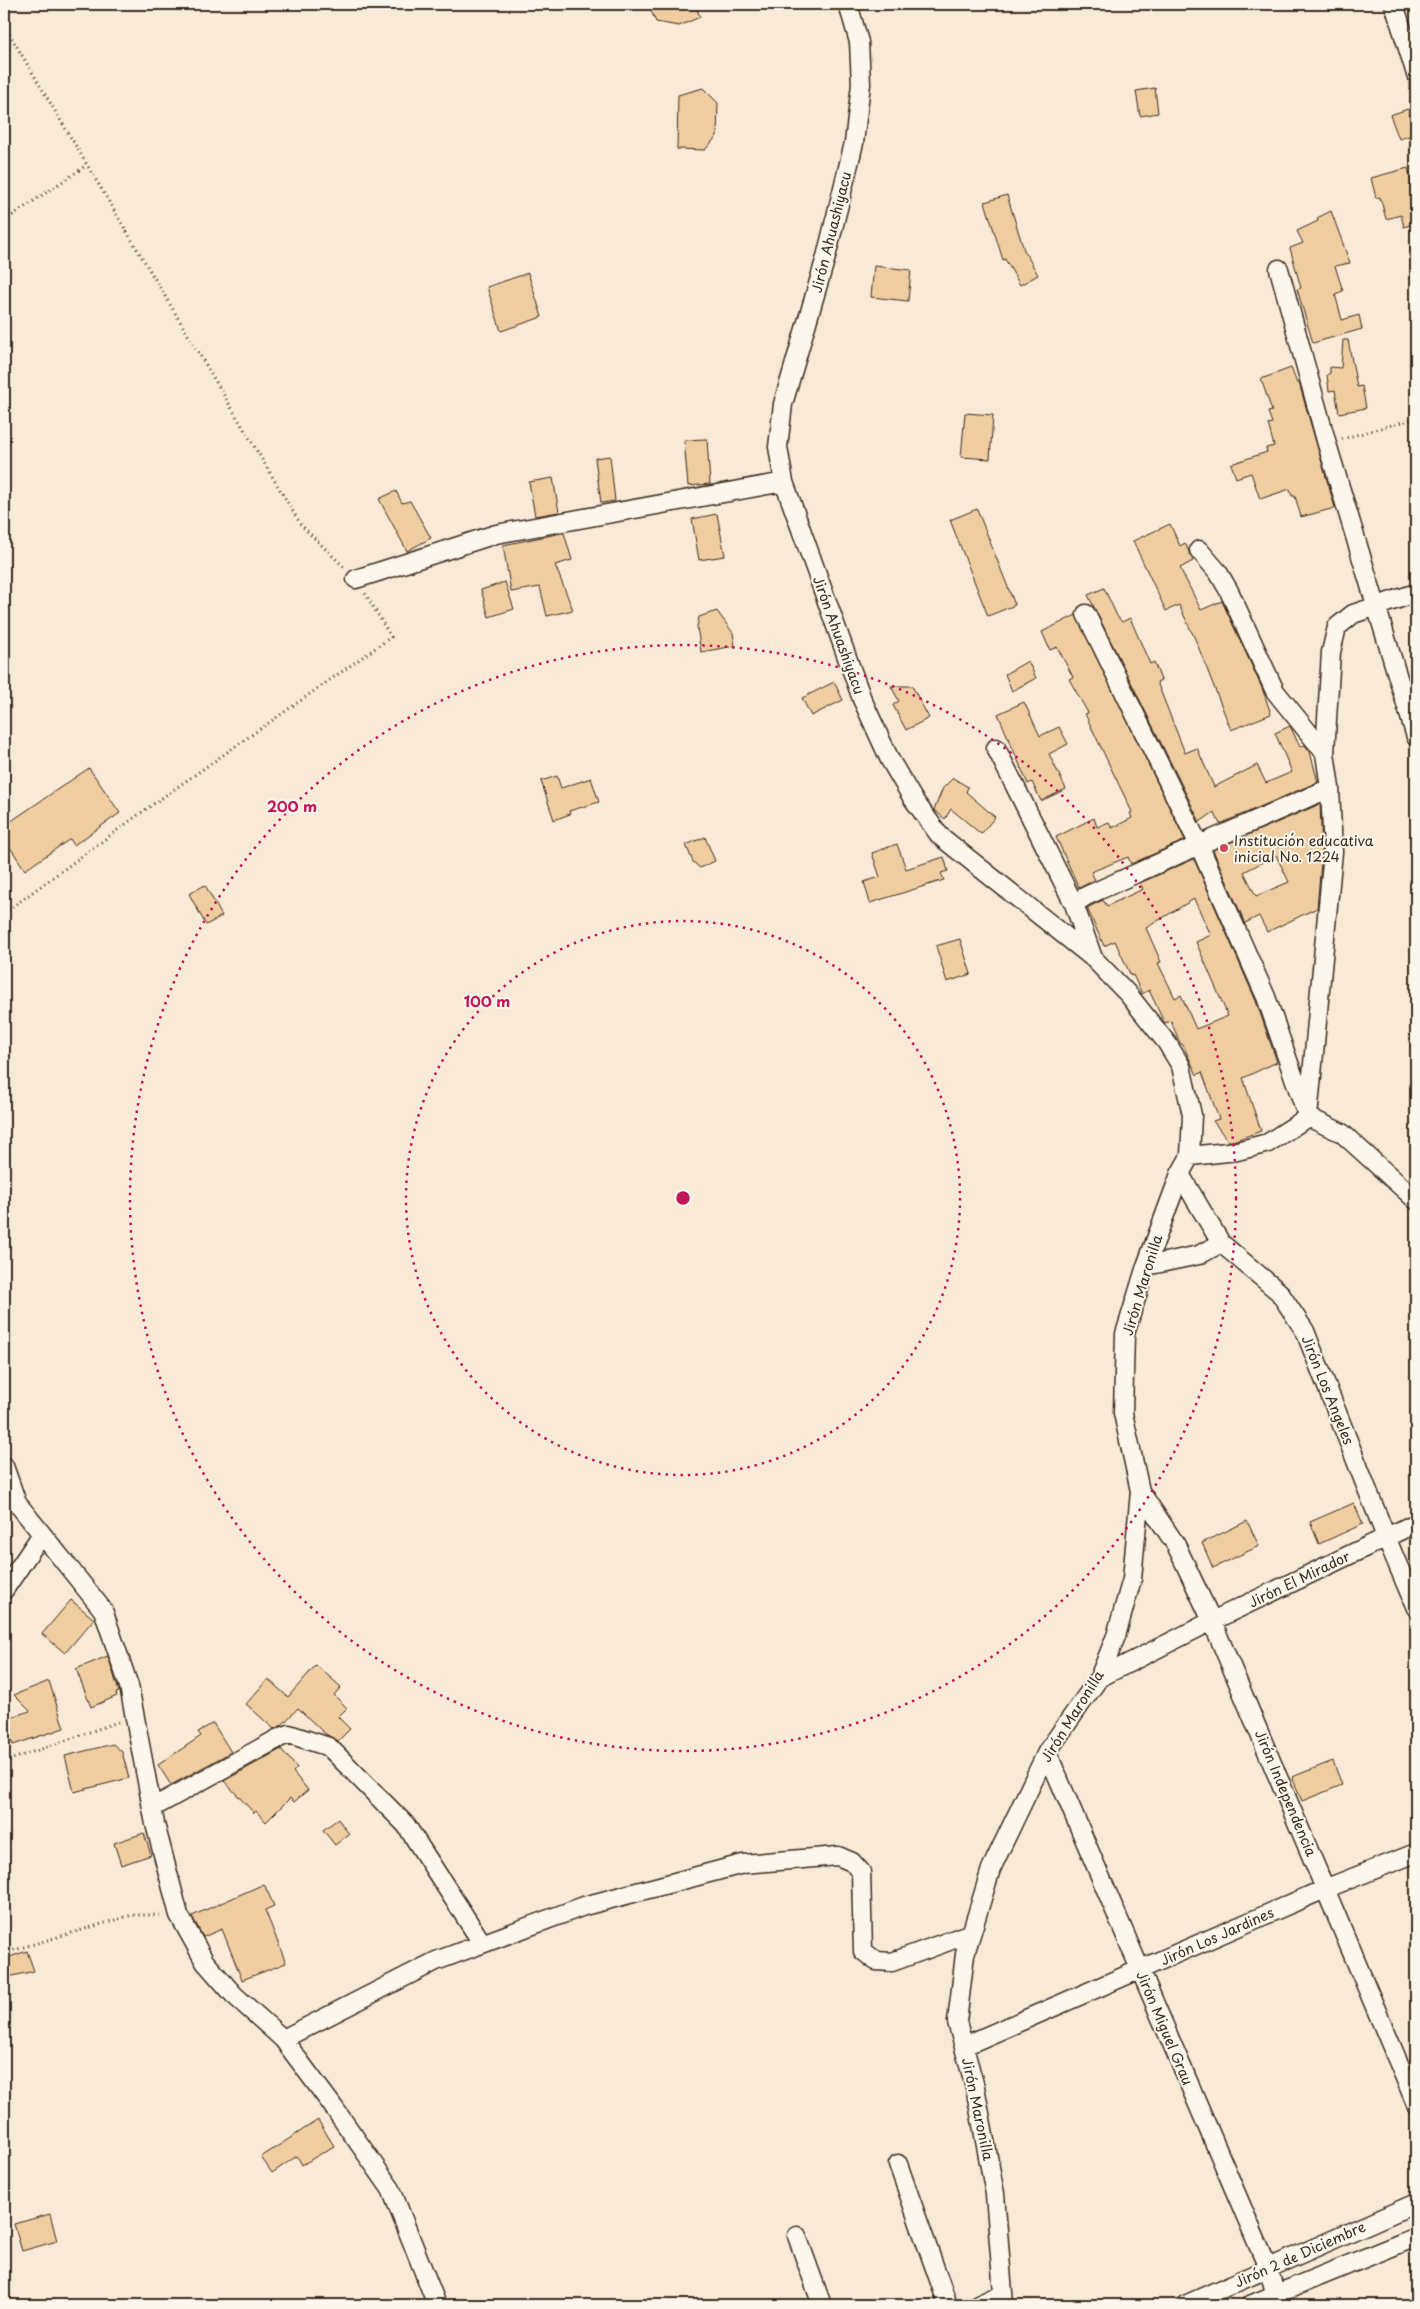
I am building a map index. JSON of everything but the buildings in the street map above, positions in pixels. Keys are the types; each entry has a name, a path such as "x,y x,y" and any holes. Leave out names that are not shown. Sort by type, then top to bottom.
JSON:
{"street":[{"name":"Jirón Ahuashiyacu","path":"848,4 859,42 860,94 854,143 828,248 783,404 778,447 784,482 862,699 890,760 913,799 940,836 1093,958 1128,994 1166,1043 1181,1066 1192,1115 1190,1156"},
{"path":"1394,4 1416,74"},
{"path":"1279,269 1327,444 1416,737"},
{"path":"356,579 496,534 784,482"},
{"path":"1199,550 1218,572 1229,591 1275,691 1325,753"},
{"path":"1308,1117 1333,852 1330,788 1325,753 1331,652 1338,627 1353,614 1416,593"},
{"path":"1086,614 1199,844 1266,997 1308,1117 1342,1133 1416,1200"},
{"path":"996,748 1074,904 1093,958"},
{"path":"1074,904 1086,896 1199,844 1330,788"},
{"path":"1190,1156 1237,1151 1268,1143 1308,1117"},
{"name":"Jirón Maronilla","path":"1003,2299 995,2194 975,2088 957,2022 965,1954 991,1869 1047,1752 1099,1678 1116,1636 1132,1579 1140,1491 1123,1413 1125,1334 1146,1266 1180,1174 1190,1156"},
{"name":"Jirón Los Angeles","path":"1180,1174 1221,1243 1279,1292 1305,1331 1416,1608"},
{"path":"1146,1266 1199,1255 1221,1243"},
{"path":"4,1466 17,1503 103,1610 129,1686 152,1808 179,1914 206,1962 234,1995 283,2039 391,2189 437,2305"},
{"name":"Jirón Independencia","path":"1140,1491 1176,1545 1212,1620 1327,1888 1416,2104"},
{"name":"Jirón El Mirador","path":"1099,1678 1212,1620 1416,1523"},
{"path":"4,1590 42,1534"},
{"path":"152,1808 289,1734 329,1747 406,1825 482,1943"},
{"name":"Jirón Miguel Grau","path":"1047,1752 1268,2268 1276,2300"},
{"name":"Jirón Los Jardines","path":"964,2046 1327,1888 1416,1853"},
{"path":"283,2039 436,1962 482,1943 584,1906 743,1864 838,1856 852,1862 861,1872 863,1951 876,1961 892,1962 971,1932"},
{"path":"898,2164 948,2305"},
{"name":"Jirón 2 de Diciembre","path":"1185,2305 1416,2203"},
{"path":"797,2236 822,2305"},
{"name":"Jirón 2 de Diciembre","path":"1250,2305 1276,2300 1416,2237"},
{"path":"978,2305 1003,2299"}],"path":[{"path":"4,25 301,525 356,579 391,637 149,807 4,913"},
{"path":"4,221 87,165"},
{"path":"1327,444 1416,418"},
{"path":"4,1762 135,1716"},
{"path":"4,1953 132,1916 179,1914"}],"place":[{"name":"Institución educativa inicial No. 1224","path":"1224,848"}]}
